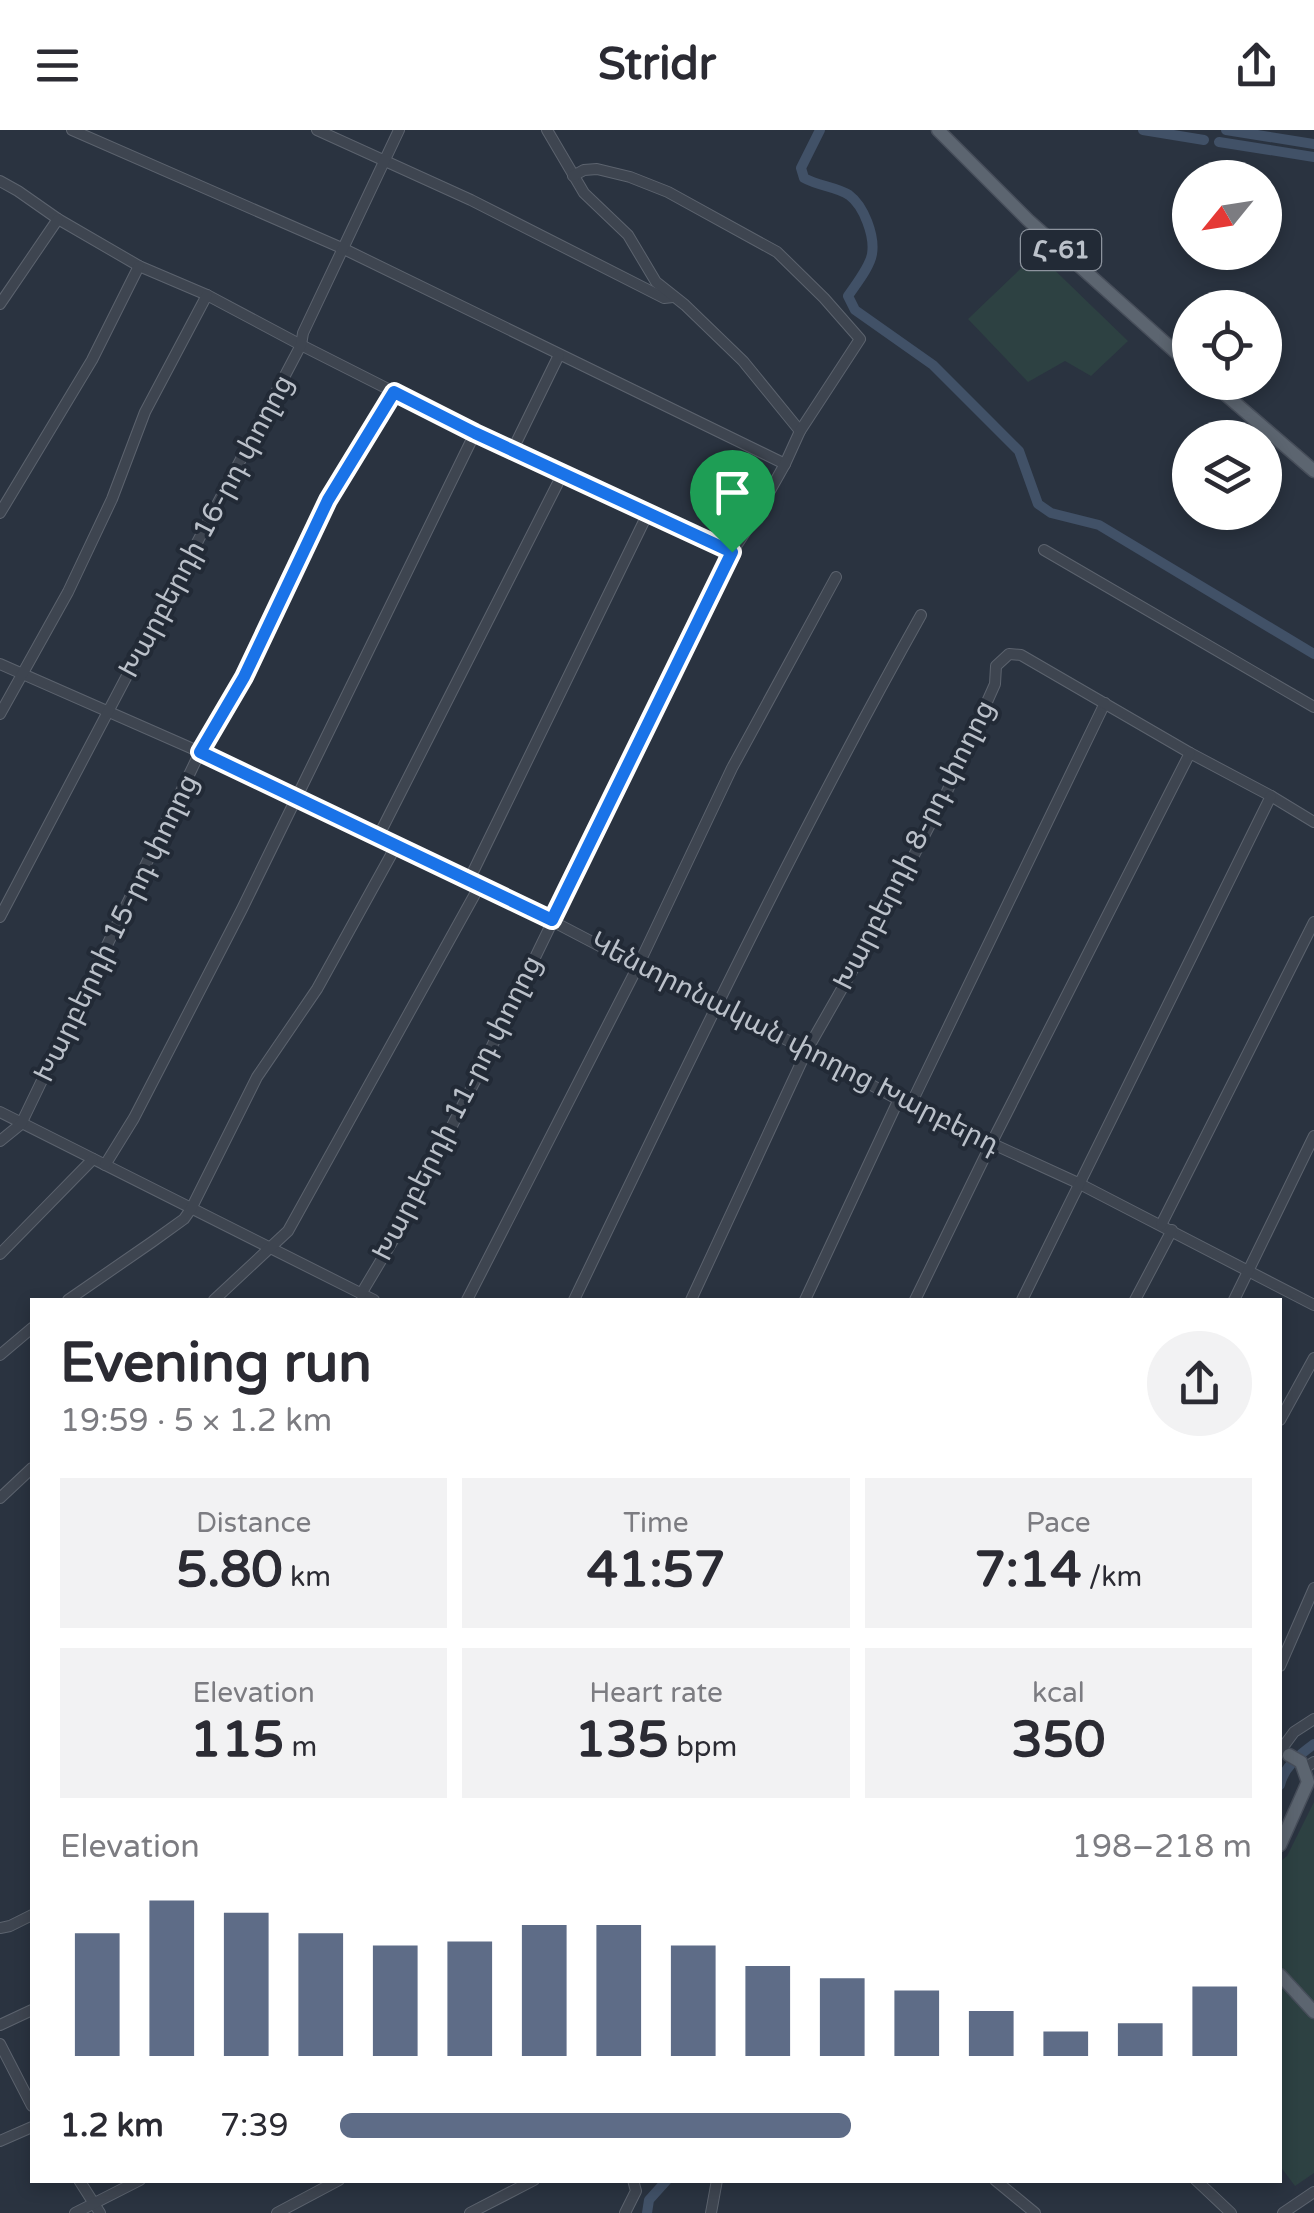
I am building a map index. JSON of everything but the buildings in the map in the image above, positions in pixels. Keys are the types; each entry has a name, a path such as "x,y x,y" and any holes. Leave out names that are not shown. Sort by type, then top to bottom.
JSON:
{"main road":[{"name":"Հ-61","path":"938,130 1028,220 1172,349"},
{"path":"1232,400 1314,470"},
{"path":"1282,1840 1308,1782 1295,1758"},
{"path":"1282,1977 1314,2012"}],"street":[{"path":"72,130 344,248 785,464"},
{"path":"316,130 471,200 664,298 673,297"},
{"name":"Խարբերդի 16-րդ փողոց","path":"0,917 301,345 303,333 399,130"},
{"path":"546,130 584,193 628,235 656,282 743,361 800,431"},
{"name":"Խարբերդի 11-րդ փողոց","path":"344,1298 356,1291 404,1220 732,552 785,464 800,431 860,339 777,252 668,192 630,176 597,169 573,176"},
{"path":"0,181 139,266 206,295 475,433 732,552"},
{"path":"0,304 58,218"},
{"path":"0,513 92,360 139,266"},
{"path":"0,714 68,592 112,500 145,412 206,295"},
{"path":"512,449 559,356"},
{"name":"Խարբերդի 15-րդ փողոց","path":"0,1141 21,1124 200,752 244,677 328,500 394,392"},
{"path":"105,1165 134,1118 242,908 475,433"},
{"path":"378,837 563,473"},
{"path":"216,1298 288,1231 475,883 649,511"},
{"path":"1044,550 1314,707"},
{"path":"468,1298 638,966 732,768 836,577"},
{"path":"575,1298 716,1005 860,724 921,615"},
{"name":"Խարբերդի 8-րդ փողոց","path":"692,1298 807,1050 945,796 994,684 996,666 1009,654 1022,655 1314,822"},
{"name":"Կենտրոնական փողոց Խարբերդ","path":"0,664 200,752 552,920 898,1100 1166,1227 1314,1305"},
{"path":"910,1106 1105,703"},
{"path":"916,1298 1190,753"},
{"path":"1023,1298 1271,796"},
{"path":"71,1298 184,1219 191,1210 257,1077 317,989 396,846"},
{"path":"1136,1298 1166,1227 1314,922"},
{"path":"806,1298 898,1100"},
{"path":"0,1112 370,1298"},
{"path":"1235,1298 1314,1136"},
{"path":"0,1254 93,1159"},
{"path":"0,1354 30,1330"},
{"path":"1282,1416 1314,1358"},
{"path":"0,1498 30,1470"},
{"path":"1282,1661 1314,1588"},
{"path":"1295,1758 1294,1732 1314,1719"},
{"path":"0,1928 30,1916"},
{"path":"0,2025 30,2011"},
{"path":"0,2044 30,2102"},
{"path":"0,2141 30,2128"},
{"path":"81,2183 97,2208"},
{"path":"75,2213 97,2208 135,2183"},
{"path":"277,2213 334,2183"},
{"path":"470,2213 528,2183"},
{"path":"625,2212 636,2191 635,2183"},
{"path":"711,2213 716,2183"},
{"path":"999,2183 1035,2213"},
{"path":"1199,2183 1232,2213"},
{"path":"1290,2212 1314,2192"}],"green space":[{"path":"1037,253 1128,341 1091,376 1065,361 1028,382 968,319"},
{"path":"1314,1802 1314,2173 1295,2186 1282,2169 1282,1860"}],"waterway":[{"path":"820,130 801,168 804,178 849,195 864,214 872,239 869,264 848,296 855,310 933,365 1019,451 1038,504 1051,513 1099,525 1314,654"},
{"path":"1143,130 1204,140"},
{"path":"1226,130 1314,144"},
{"path":"1219,142 1314,157"},
{"path":"1282,1779 1298,1757 1314,1744"},
{"path":"647,2213 649,2200 664,2183"}],"route":[{"path":"394,392 732,552 552,920 200,752 244,677 328,500 394,392"}]}
